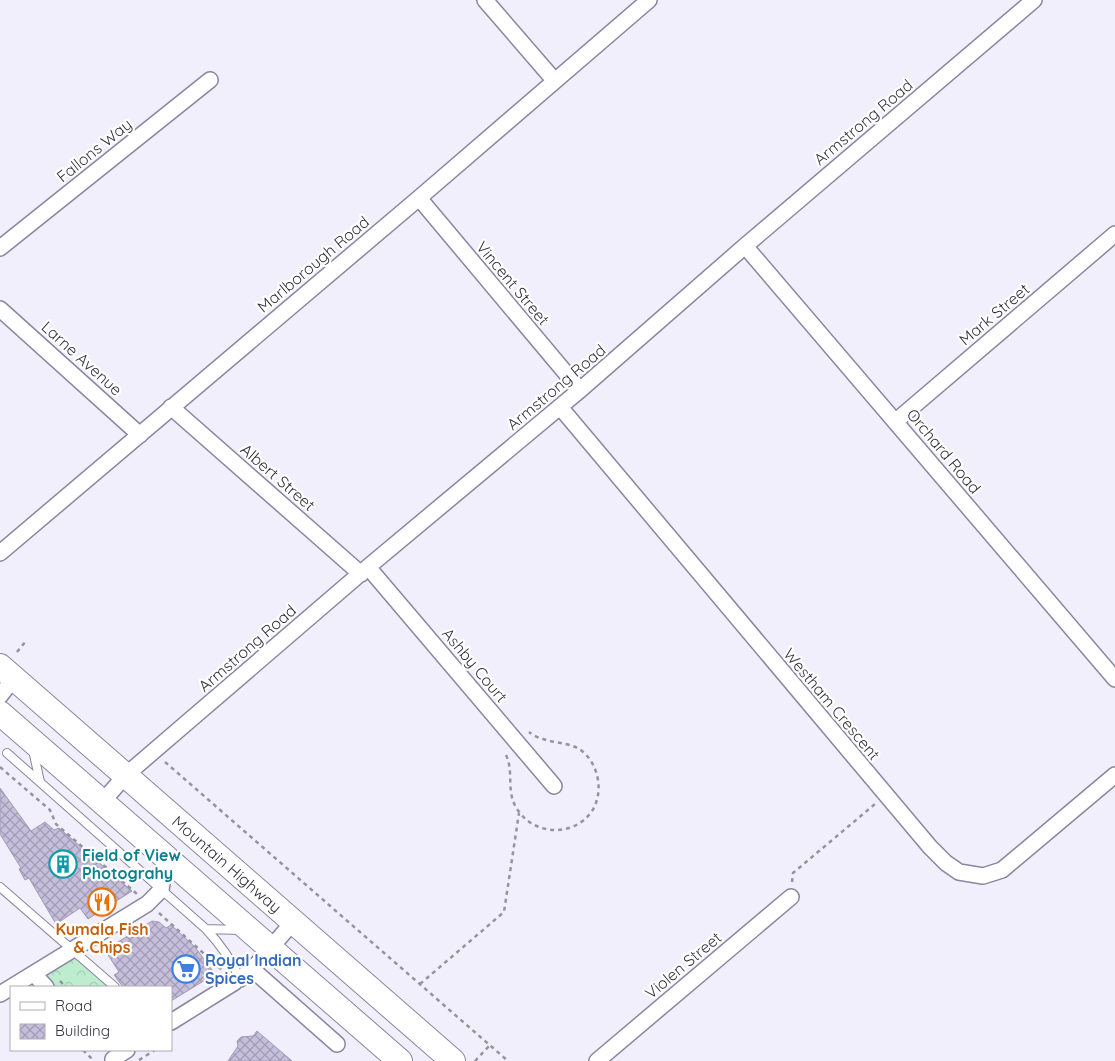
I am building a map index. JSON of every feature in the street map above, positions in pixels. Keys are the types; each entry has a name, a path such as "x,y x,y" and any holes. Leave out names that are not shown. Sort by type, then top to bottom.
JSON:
{"main road":[{"name":"Mountain Highway","path":"8,673 453,1061"},
{"path":"0,713 400,1061"}],"street":[{"path":"485,0 554,80"},
{"name":"Marlborough Road","path":"0,553 419,198 648,0"},
{"name":"Armstrong Road","path":"103,801 126,775 365,570 580,390 745,246 1034,0"},
{"name":"Fallons Way","path":"0,248 210,80"},
{"name":"Vincent Street","path":"419,198 580,390"},
{"name":"Mark Street","path":"896,421 1115,234"},
{"name":"Orchard Road","path":"745,246 1115,679"},
{"name":"Larne Avenue","path":"0,309 140,435"},
{"name":"Albert Street","path":"171,407 365,570"},
{"name":"Westham Crescent","path":"560,407 930,847 959,872 983,876 1002,870 1115,775"},
{"name":"Ashby Court","path":"365,570 554,786"},
{"path":"14,986 147,904 161,890 166,857"},
{"name":"Violen Street","path":"597,1061 791,897"},
{"path":"172,1021 233,977 252,969 293,922"},
{"path":"252,969 337,1044"},
{"path":"34,974 45,986"},
{"path":"110,1057 125,1051"}],"lane":[{"path":"30,738 40,782"},
{"path":"7,753 206,929 226,952 233,977"},
{"path":"0,887 114,986"},
{"path":"206,929 250,931"}],"path":[{"path":"8,673 26,641"},
{"path":"160,758 508,1061"},
{"path":"0,767 50,810 56,824 135,893"},
{"path":"791,897 793,873 886,794"},
{"path":"420,984 504,912 519,812"},
{"path":"154,909 233,977"},
{"path":"475,1061 490,1045"},
{"path":"85,1051 94,1061"},
{"path":"137,1061 153,1051"}],"green space":[{"path":"72,950 114,986 45,986 34,974"}],"building":[{"path":"0,788 31,831 45,822 54,830 59,828 132,891 88,919 80,908 56,924 29,878 25,880 19,869 21,868 0,834"},
{"path":"152,921 159,922 166,928 171,925 195,947 215,974 172,1000 172,986 122,986 114,975 119,972 105,950"},
{"path":"257,1031 292,1061 228,1061 238,1046 237,1041 241,1037 253,1036"}],"place":[{"name":"Field of View Photograhy","path":"63,864"},
{"name":"Kumala Fish & Chips","path":"102,902"},
{"name":"Royal Indian Spices","path":"186,969"}]}
